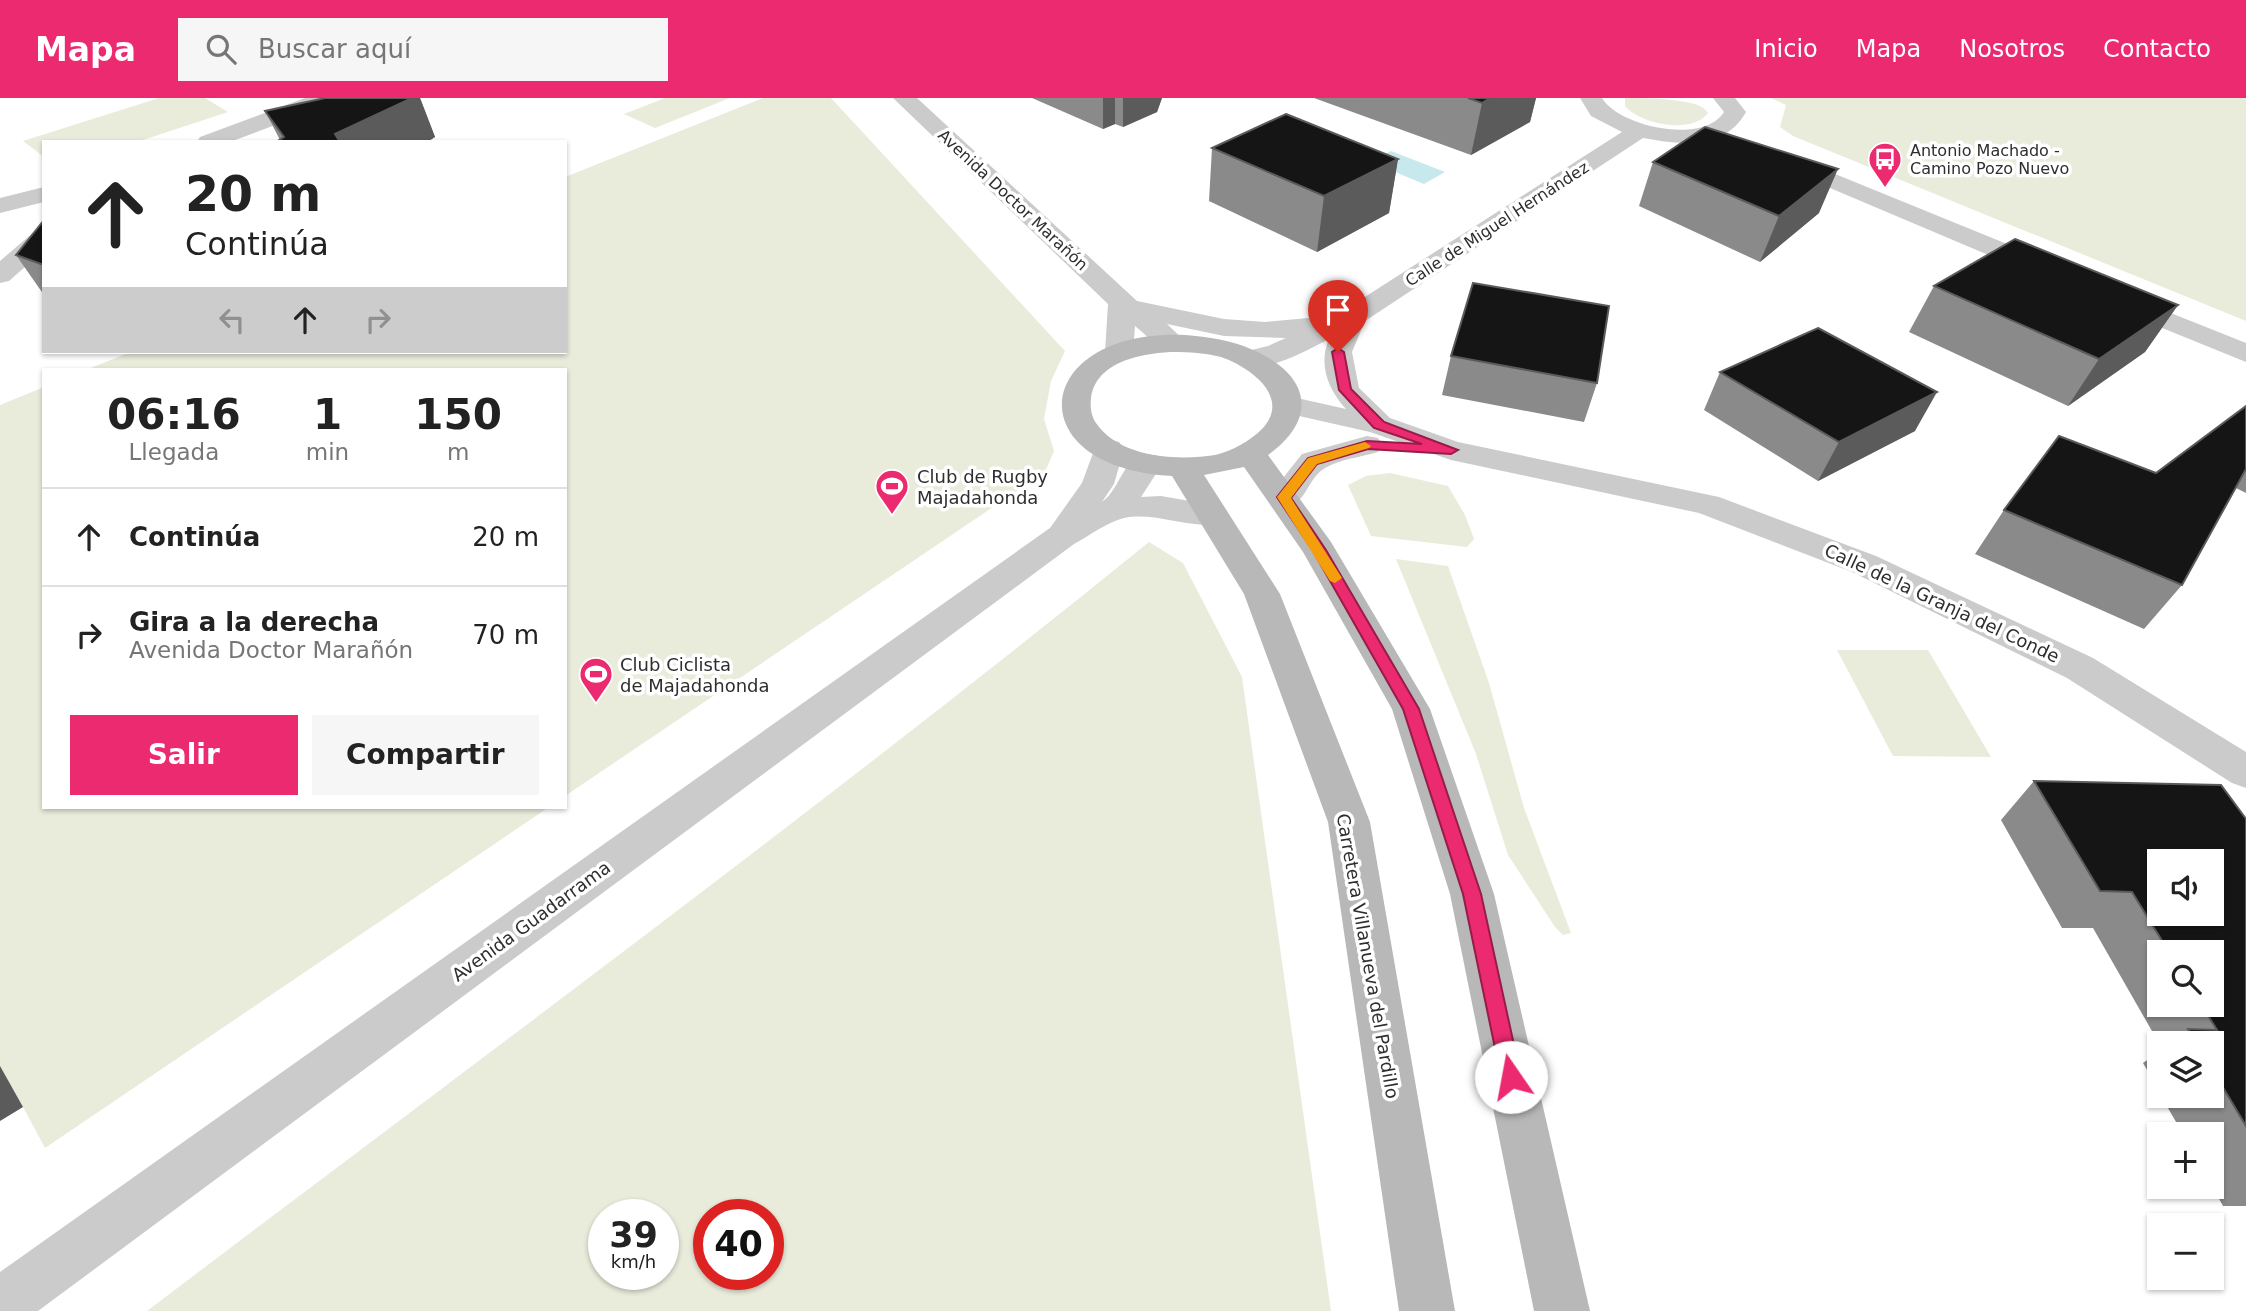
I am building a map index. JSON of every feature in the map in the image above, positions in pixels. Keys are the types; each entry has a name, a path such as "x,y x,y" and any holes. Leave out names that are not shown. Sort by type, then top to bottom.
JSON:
{"street":[{"path":"213,140 325,98"},
{"name":"Avenida Doctor Marañón","path":"904,98 1122,302 1173,343"},
{"path":"1588,100 1609,119 1639,131 1680,136 1716,132 1734,120 1735,112 1724,98"},
{"name":"Calle de Miguel Hernández","path":"1249,359 1277,353 1353,317 1639,131"},
{"path":"1716,132 2070,280"},
{"path":"21,203 42,195"},
{"path":"0,246 42,236"},
{"path":"0,275 42,237"},
{"path":"2095,290 2246,353"},
{"path":"1119,352 1122,302"},
{"name":"Calle de Miguel Hernández","path":"1122,302 1215,328 1275,330 1353,317"},
{"path":"1284,497 1313,461 1373,435 1345,390 1338,352 1353,317"},
{"name":"Calle de Miguel Hernández","path":"1282,406 1353,317"},
{"path":"1173,343 1213,346 1249,359 1266,369 1282,406 1267,443 1250,453 1219,464 1165,465 1108,449 1084,430 1074,408 1077,386 1093,367 1119,352 1173,343"},
{"name":"Calle de la Granja del Conde","path":"1282,406 1373,435 1707,504 1864,564 2080,668 2246,772"},
{"name":"Avenida Guadarrama","path":"1062,536 1098,484 1108,449"},
{"path":"1250,453 1284,497 1319,550 1411,709 1472,894 1562,1311"},
{"name":"Avenida Guadarrama","path":"0,1305 1062,536 1117,508 1165,465"},
{"name":"Carretera Villanueva del Pardillo","path":"1165,465 1212,515 1262,594 1349,822 1427,1311"},
{"name":"Avenida Guadarrama","path":"1117,508 1161,507 1212,515"}],"green space":[{"path":"159,98 205,98 228,112 143,140 42,140 42,155 23,141"},
{"path":"665,98 730,98 655,128 624,114"},
{"path":"763,98 831,98 1065,351 1051,381 1044,419 1054,451 1045,472 567,795 567,368 91,368 126,354 567,354 567,176"},
{"path":"1625,98 1684,102 1695,104 1708,113 1690,124 1654,122 1632,112 1625,106"},
{"path":"1771,98 2246,98 2246,321 1793,136 1780,127 1786,105"},
{"path":"42,388 42,809 546,809 45,1148 23,1107 0,1121 0,405"},
{"path":"1390,473 1448,486 1465,515 1474,539 1467,547 1371,536 1348,485 1366,476"},
{"path":"1149,542 1183,563 1242,677 1331,1311 147,1311 651,931 902,738"},
{"path":"1396,559 1448,566 1489,683 1524,808 1571,933 1563,935 1555,927 1508,855 1476,754"},
{"path":"1837,650 1928,650 1991,757 1893,756"}],"water":[{"path":"1391,151 1445,172 1424,184 1371,162"}],"building":[{"path":"325,98 412,98 335,134 339,140 279,140 284,137 265,111"},
{"path":"1468,98 1490,98 1482,103"},
{"path":"1286,114 1398,159 1324,196 1212,148"},
{"path":"1705,127 1838,169 1779,216 1653,162"},
{"path":"42,222 42,264 16,255"},
{"path":"2015,239 2178,305 2099,359 1934,286"},
{"path":"1473,283 1609,306 1597,383 1451,356"},
{"path":"1818,328 1937,392 1839,442 1720,372"},
{"path":"2246,406 2246,469 2182,585 2004,510 2059,436 2156,473"},
{"path":"2034,781 2221,785 2246,819 2246,1126 2224,1089 2224,1031 2188,1029 2217,1030 2209,1017 2224,1017 2224,940 2162,940 2153,926 2224,926 2224,849 2147,849 2147,916 2132,892 2100,891"}],"slow traffic":[{"path":"1335,578 1284,497 1313,461 1365,446"}],"place":[{"name":"Antonio Machado - Camino Pozo Nuevo","path":"1885,189"},
{"name":"Club de Rugby Majadahonda","path":"892,516"},
{"name":"Club Ciclista de Majadahonda","path":"596,704"}],"route":[{"path":"1338,352 1345,390 1379,425 1451,450 1367,445 1313,461 1284,497 1319,550 1411,709 1472,894 1511,1077"}]}
